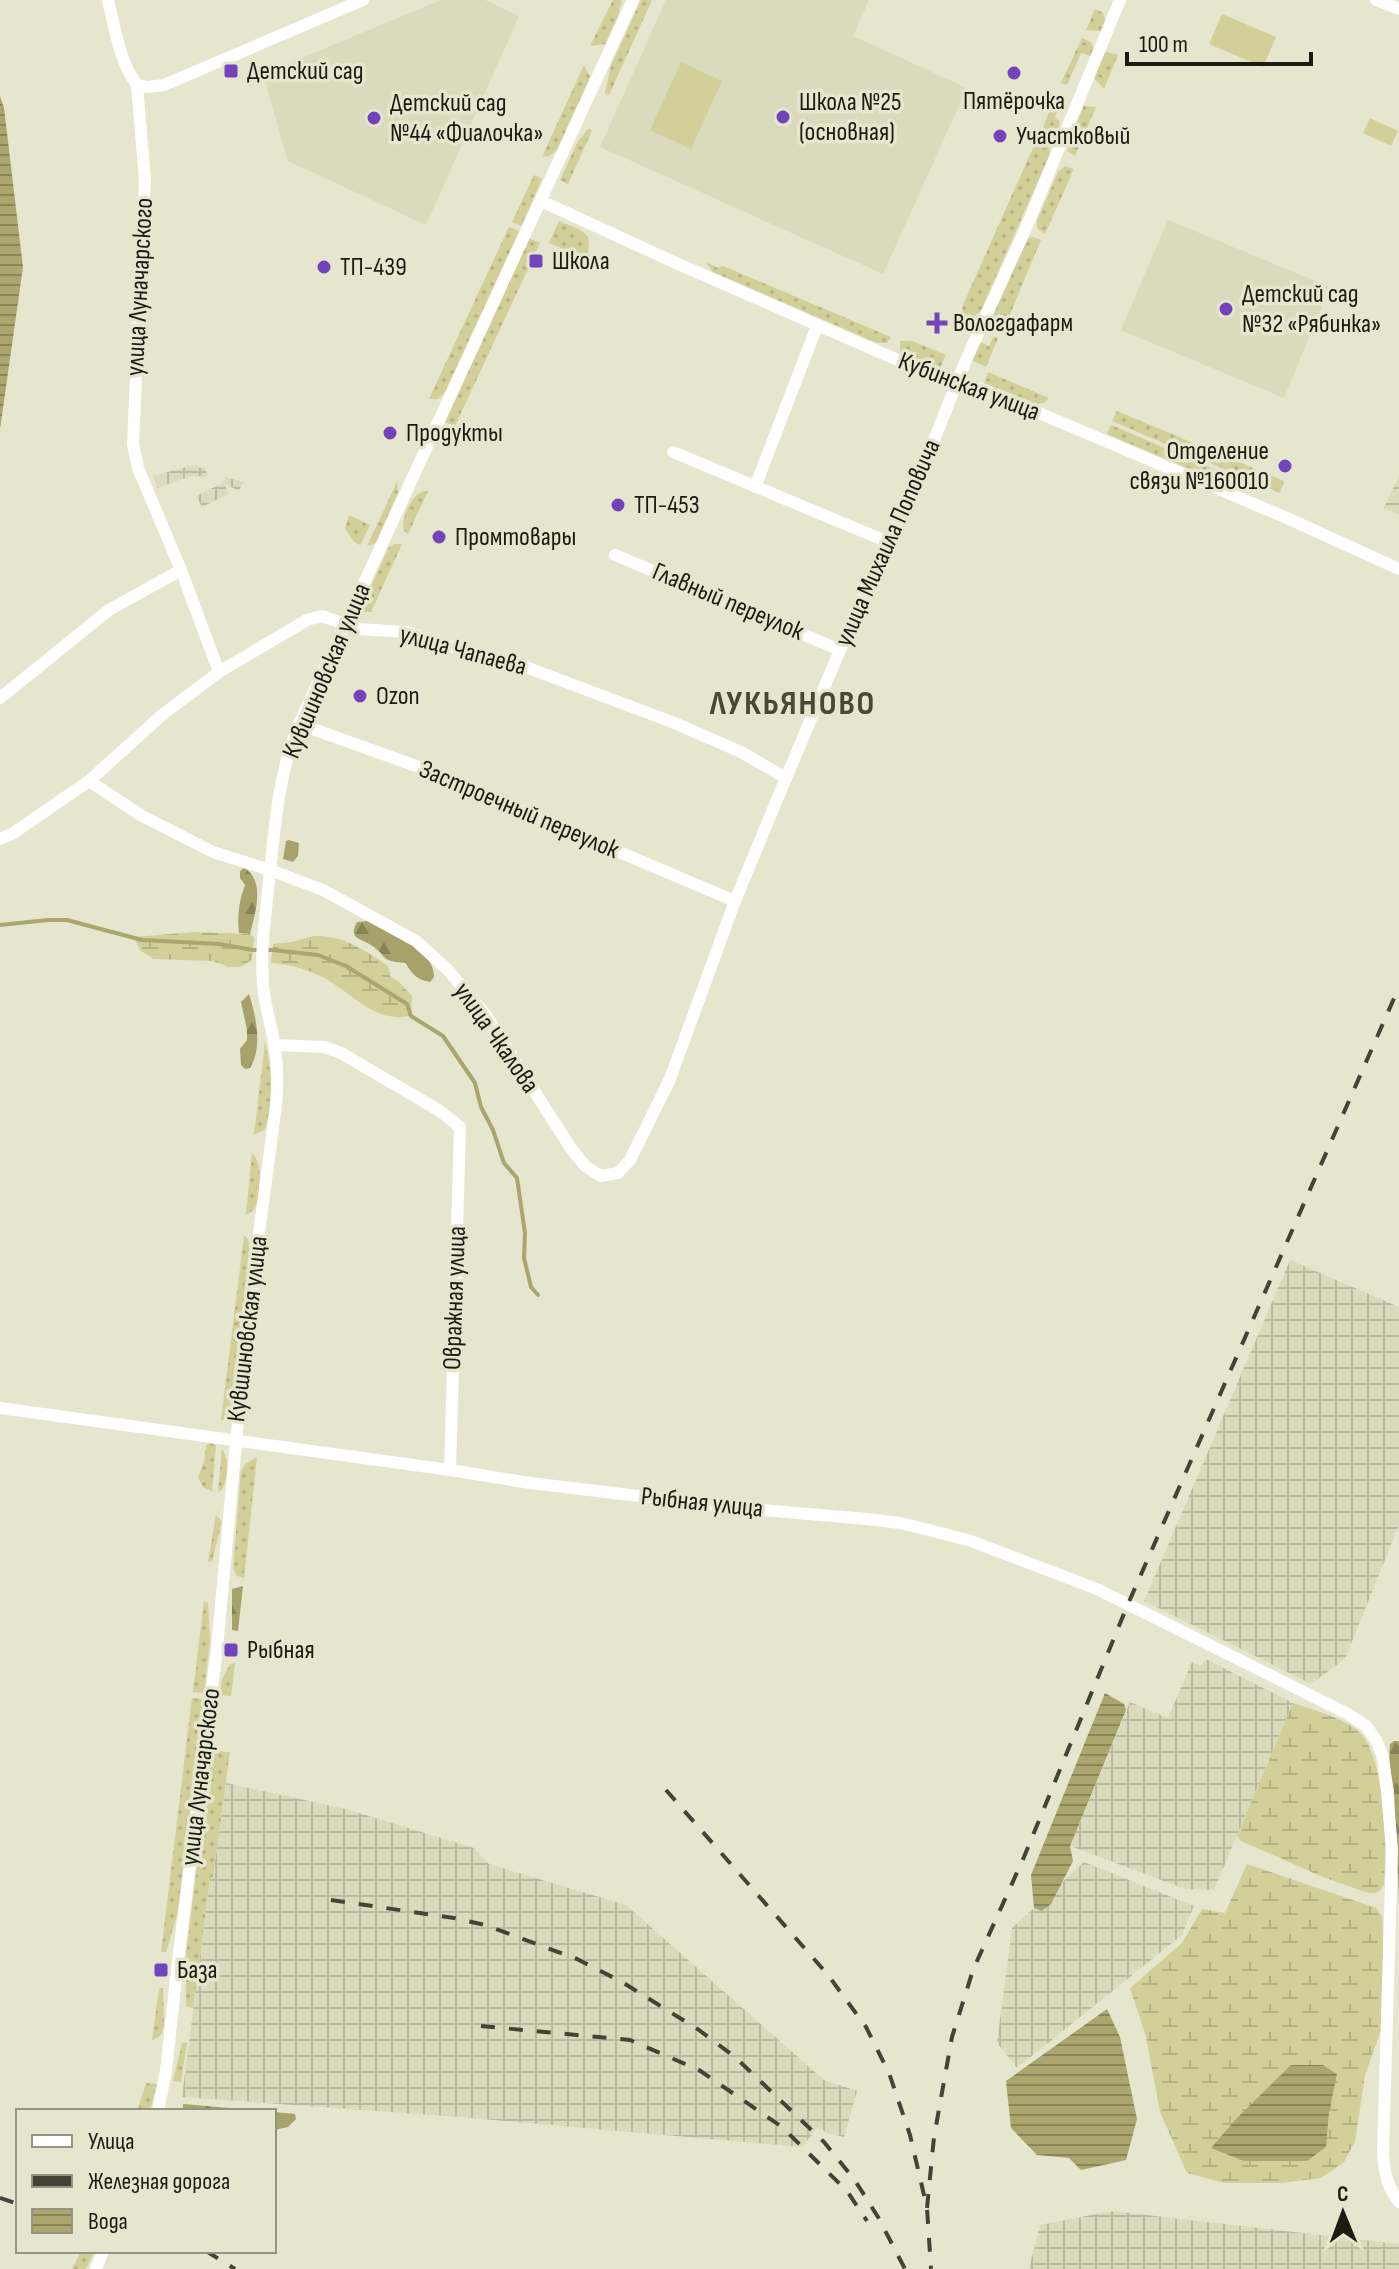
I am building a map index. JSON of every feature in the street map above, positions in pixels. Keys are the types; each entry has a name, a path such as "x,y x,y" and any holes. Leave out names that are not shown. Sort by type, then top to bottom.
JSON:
{"street":[{"name":"улица Луначарского","path":"108,0 121,51 129,74 137,85 145,180 133,444 138,468 219,672"},
{"path":"137,85 164,85 363,0"},
{"name":"Кувшиновская улица","path":"236,1442 247,1324 277,1088 275,1045 264,996 261,963 270,870 287,757 345,623 633,0"},
{"name":"улица Михаила Поповича","path":"618,1173 640,1143 670,1079 735,901 786,778 1038,199 1120,0"},
{"path":"1376,0 1399,9"},
{"name":"Кубинская улица","path":"541,201 817,326 934,376 987,391 1399,569"},
{"path":"755,487 817,326"},
{"path":"673,452 888,542"},
{"name":"Главный переулок","path":"615,555 840,650"},
{"path":"0,698 109,610 181,570"},
{"name":"улица Чапаева","path":"0,839 89,781 162,715 219,672 307,620 322,616 358,629 406,632 478,655 510,661 672,722 741,752 786,778"},
{"name":"Застроечный переулок","path":"299,724 416,766 735,901"},
{"name":"улица Чкалова","path":"89,781 142,816 213,852 323,890 416,941 448,970 485,1014 585,1166 601,1176 618,1173"},
{"name":"Овражная улица","path":"275,1045 324,1047 341,1053 440,1111 460,1127 450,1470"},
{"name":"Рыбная улица","path":"0,1408 599,1492 900,1523 957,1537 1097,1589 1283,1681 1366,1726 1383,1757 1392,1850 1383,2152 1385,2177 1399,2202"},
{"name":"улица Луначарского","path":"158,2109 166,2071 217,1648 236,1442"}],"shaded area":[{"name":"Детский сад №44 «Фиалочка»","path":"441,0 485,0 519,16 426,225 288,161 263,74"},
{"name":"Школа №25 (основная)","path":"666,0 869,0 853,36 967,88 883,274 600,147"},
{"name":"Детский сад №32 «Рябинка»","path":"1168,220 1330,287 1284,398 1121,330"},
{"path":"197,464 199,468 204,467 208,475 202,478 194,475 157,488 153,476"},
{"path":"1399,475 1399,515 1384,508"},
{"path":"225,477 243,482 239,491 224,483 229,494 202,507 196,496 223,483"},
{"path":"1290,1260 1399,1307 1399,1525 1345,1659 1311,1684 1144,1601"},
{"path":"1206,1659 1293,1703 1214,1890 1185,1889 1070,1846 1130,1702 1168,1718 1192,1662 1202,1666"},
{"path":"226,1783 346,1809 474,1848 489,1864 626,1905 824,2080 857,2091 844,2137 818,2127 802,2147 182,2097 210,1879 213,1876"},
{"path":"1084,1862 1194,1906 1182,1935 1017,2068 997,2043 1012,1928"},
{"path":"1112,2211 1399,2244 1399,2269 1029,2269 1040,2225"}],"green space":[{"path":"613,0 622,0 605,44 591,46 591,44"},
{"path":"641,0 652,0 609,95 605,93 611,66"},
{"path":"1095,9 1103,13 1106,23 1101,31 1086,30"},
{"path":"1222,14 1276,37 1263,67 1209,44"},
{"path":"1082,38 1091,42 1094,49 1091,56 1081,53 1067,85 1061,83"},
{"path":"1105,52 1118,55 1104,89 1094,78"},
{"path":"681,62 722,81 691,149 650,130"},
{"path":"584,65 590,77 557,150 542,157"},
{"path":"1056,94 1063,97 1055,117 1060,122 1057,133 1042,130"},
{"path":"1084,106 1096,107 1075,156 1068,152 1067,144"},
{"path":"1370,118 1398,131 1391,146 1363,133"},
{"path":"588,129 592,131 568,184 560,180 578,141"},
{"path":"1037,139 1049,146 1050,154 981,310 975,316 966,316 963,305"},
{"path":"1065,166 1074,169 1045,234 1037,228 1037,221 1058,172"},
{"path":"534,175 542,179 521,226 512,222"},
{"path":"559,221 588,237 585,258 549,243"},
{"path":"509,227 519,231 445,392 438,399 429,399"},
{"path":"529,238 540,243 455,426 445,422"},
{"path":"1028,238 1041,240 1003,331 993,326 991,317"},
{"path":"706,262 718,268 723,266 891,337 887,343 877,343 713,272"},
{"path":"994,336 998,338 986,367 971,360 980,342 989,346"},
{"path":"900,341 912,341 946,355 939,370 902,354"},
{"path":"988,372 1049,398 1038,404 984,383"},
{"path":"1117,411 1284,481 1280,493 1112,421"},
{"path":"1111,425 1237,481 1204,475 1107,434"},
{"path":"397,482 398,492 376,543 367,546"},
{"path":"428,491 408,534 403,525 405,514 415,497"},
{"path":"349,515 370,525 360,545 354,542 345,528"},
{"path":"402,544 371,612 362,612 389,547"},
{"path":"286,841 299,843 298,856 293,862 283,859"},
{"path":"244,868 251,873 257,889 250,934 239,933 238,927 245,885 240,871"},
{"path":"367,921 419,950 432,967 434,977 430,982 415,976 406,963 387,960 371,945 356,937 357,922"},
{"path":"195,932 250,934 254,938 252,960 240,967 228,967 213,961 153,959 140,950 134,937"},
{"path":"314,936 344,941 388,966 390,976 412,996 411,1016 386,1016 320,976 293,966 271,963 273,944"},
{"path":"249,994 257,1041 254,1060 250,1068 245,1069 241,1065 240,1049 247,1040 247,1030 241,1002"},
{"path":"265,1042 270,1075 270,1108 265,1129 254,1135"},
{"path":"252,1153 258,1164 260,1186 256,1206 246,1215"},
{"path":"244,1236 248,1239 250,1252 230,1416 221,1420"},
{"path":"206,1445 216,1445 212,1491 203,1487 198,1477"},
{"path":"222,1449 227,1476 218,1492"},
{"path":"257,1457 244,1578 237,1576 233,1569 241,1471 245,1464"},
{"path":"216,1515 222,1522 212,1561 208,1562"},
{"path":"243,1586 238,1631 232,1630 232,1589"},
{"path":"204,1601 208,1603 210,1641 204,1693 193,1692"},
{"path":"235,1663 231,1696 220,1695 222,1679 230,1664"},
{"path":"192,1698 203,1699 178,1912 166,1952 161,1952"},
{"path":"1293,1703 1341,1720 1366,1740 1379,1778 1384,1825 1384,1884 1378,1892 1368,1893 1323,1877 1241,1841 1237,1836"},
{"path":"1399,1741 1399,1899 1394,1790 1389,1762 1390,1744"},
{"path":"211,1751 230,1752 193,2008 186,2006 186,1955"},
{"path":"1247,1864 1376,1908 1382,1916 1384,1977 1381,2030 1365,2075 1355,2141 1344,2162 1321,2178 1281,2183 1224,2183 1187,2173 1160,2112 1146,2037 1130,1988 1182,1943 1202,1909 1225,1913"},
{"path":"159,1988 163,1988 164,2026 161,2035 152,2041"},
{"path":"182,2043 187,2043 181,2082 173,2081"},
{"path":"146,2083 157,2084 151,2109 138,2109"},
{"path":"183,2104 242,2109 183,2109"},
{"path":"276,2112 295,2114 296,2119 288,2127 276,2130"},
{"path":"80,2253 94,2253 86,2269 72,2269"}],"water":[{"path":"0,96 23,267 0,429"},
{"path":"1105,1693 1124,1704 1126,1710 1070,1846 1073,1861 1051,1904 1042,1911 1034,1908 1031,1875"},
{"path":"1107,2009 1120,2037 1137,2119 1126,2160 1081,2170 1069,2158 1037,2155 1011,2128 1006,2081"},
{"path":"1291,2065 1323,2065 1337,2074 1326,2147 1307,2161 1244,2161 1211,2148 1237,2118"}],"waterway":[{"path":"0,925 67,920 142,940 219,944 318,955 346,966 407,1004 411,1016 443,1036 475,1083 481,1107 504,1163 517,1178 525,1233 524,1258 531,1287 538,1295"}],"railway":[{"path":"927,2208 934,2137 952,2037 973,1970 1024,1857 1128,1604 1399,987"},
{"path":"666,1790 828,1975 866,2027 889,2073 910,2135 927,2208 931,2269"},
{"path":"331,1900 485,1925 577,1959 622,1982 699,2030 735,2057 824,2142 854,2179 905,2269"},
{"path":"481,2026 630,2040 699,2070 782,2127 847,2191 867,2221"},
{"path":"0,2198 16,2203"},
{"path":"209,2253 235,2269"}],"place":[{"name":"Детский сад","path":"231,71"},
{"name":"Пятёрочка","path":"1014,73"},
{"name":"Школа №25 (основная)","path":"783,117"},
{"name":"Детский сад №44 «Фиалочка»","path":"374,118"},
{"name":"Участковый","path":"1000,136"},
{"name":"Школа","path":"536,261"},
{"name":"ТП-439","path":"324,267"},
{"name":"Детский сад №32 «Рябинка»","path":"1226,309"},
{"name":"Вологдафарм","path":"937,323"},
{"name":"Продукты","path":"390,433"},
{"name":"Отделение связи №160010","path":"1285,466"},
{"name":"ТП-453","path":"618,505"},
{"name":"Промтовары","path":"439,537"},
{"name":"Ozon","path":"360,696"},
{"name":"Рыбная","path":"231,1650"},
{"name":"База","path":"161,1970"}],"district":[{"name":"ЛУКЬЯНОВО","path":"793,703"}]}
